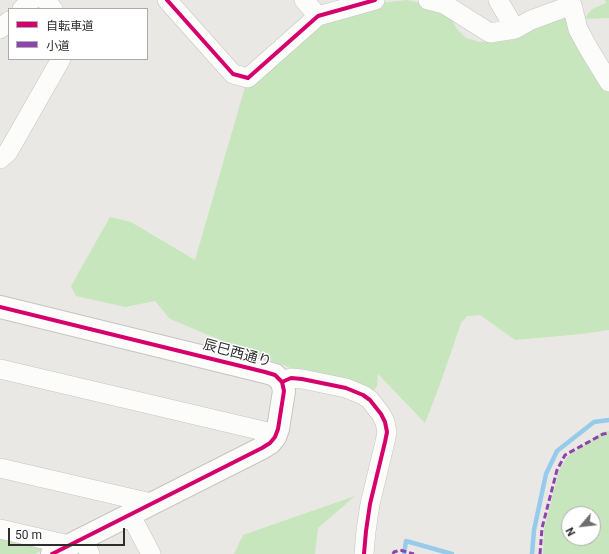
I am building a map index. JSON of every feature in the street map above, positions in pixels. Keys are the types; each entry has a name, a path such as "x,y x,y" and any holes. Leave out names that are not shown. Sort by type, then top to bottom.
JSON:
{"street":[{"path":"23,8 32,0"},
{"path":"45,0 52,8"},
{"path":"167,0 233,74 248,78 318,16 375,0"},
{"path":"304,0 318,16"},
{"path":"498,0 515,29"},
{"path":"438,1 490,33 515,29 542,16 572,5 578,29 609,82"},
{"path":"0,30 8,22"},
{"path":"0,159 8,152 60,60"},
{"name":"辰巳西通り","path":"0,307 275,375 282,382 284,391 276,434"},
{"path":"0,368 276,434 270,443 262,448 130,514 73,548 0,529"},
{"path":"282,382 291,378 346,388 363,395 370,400 381,414 385,422 387,432 370,504 364,554"},
{"path":"0,468 151,503"},
{"path":"130,514 151,554"}],"green space":[{"path":"407,0 426,4 448,13 457,29 466,38 480,42 497,40 569,13 583,51 609,92 609,330 515,340 480,315 467,316 461,323 425,423 378,374 377,386 371,394 300,373 170,319 155,301 125,307 76,296 71,286 110,217 131,222 195,260 247,80 321,21 380,3"},
{"path":"605,0 609,0 609,18 584,19 592,9 606,3"},
{"path":"609,431 609,554 543,554 544,529 559,471 567,457 603,432"},
{"path":"355,496 318,528 315,554 234,554 243,535"},
{"path":"0,534 42,544 43,550 35,554 0,554"}],"waterway":[{"path":"532,554 534,530 546,474 557,451 594,422 609,420"},
{"path":"404,554 406,541 452,554"}],"marked path":[{"path":"540,554 542,528 557,470 565,455 603,434 609,433"},
{"path":"393,554 394,552 400,550 414,554"}],"cycle path":[{"path":"167,0 233,74 248,78 318,16 375,0"},
{"path":"0,307 265,372 275,375 282,382 284,391 278,429 275,437 270,443 52,554"},
{"path":"282,382 291,378 302,379 346,388 363,395 370,400 381,414 385,422 387,432 370,504 364,554"}]}
